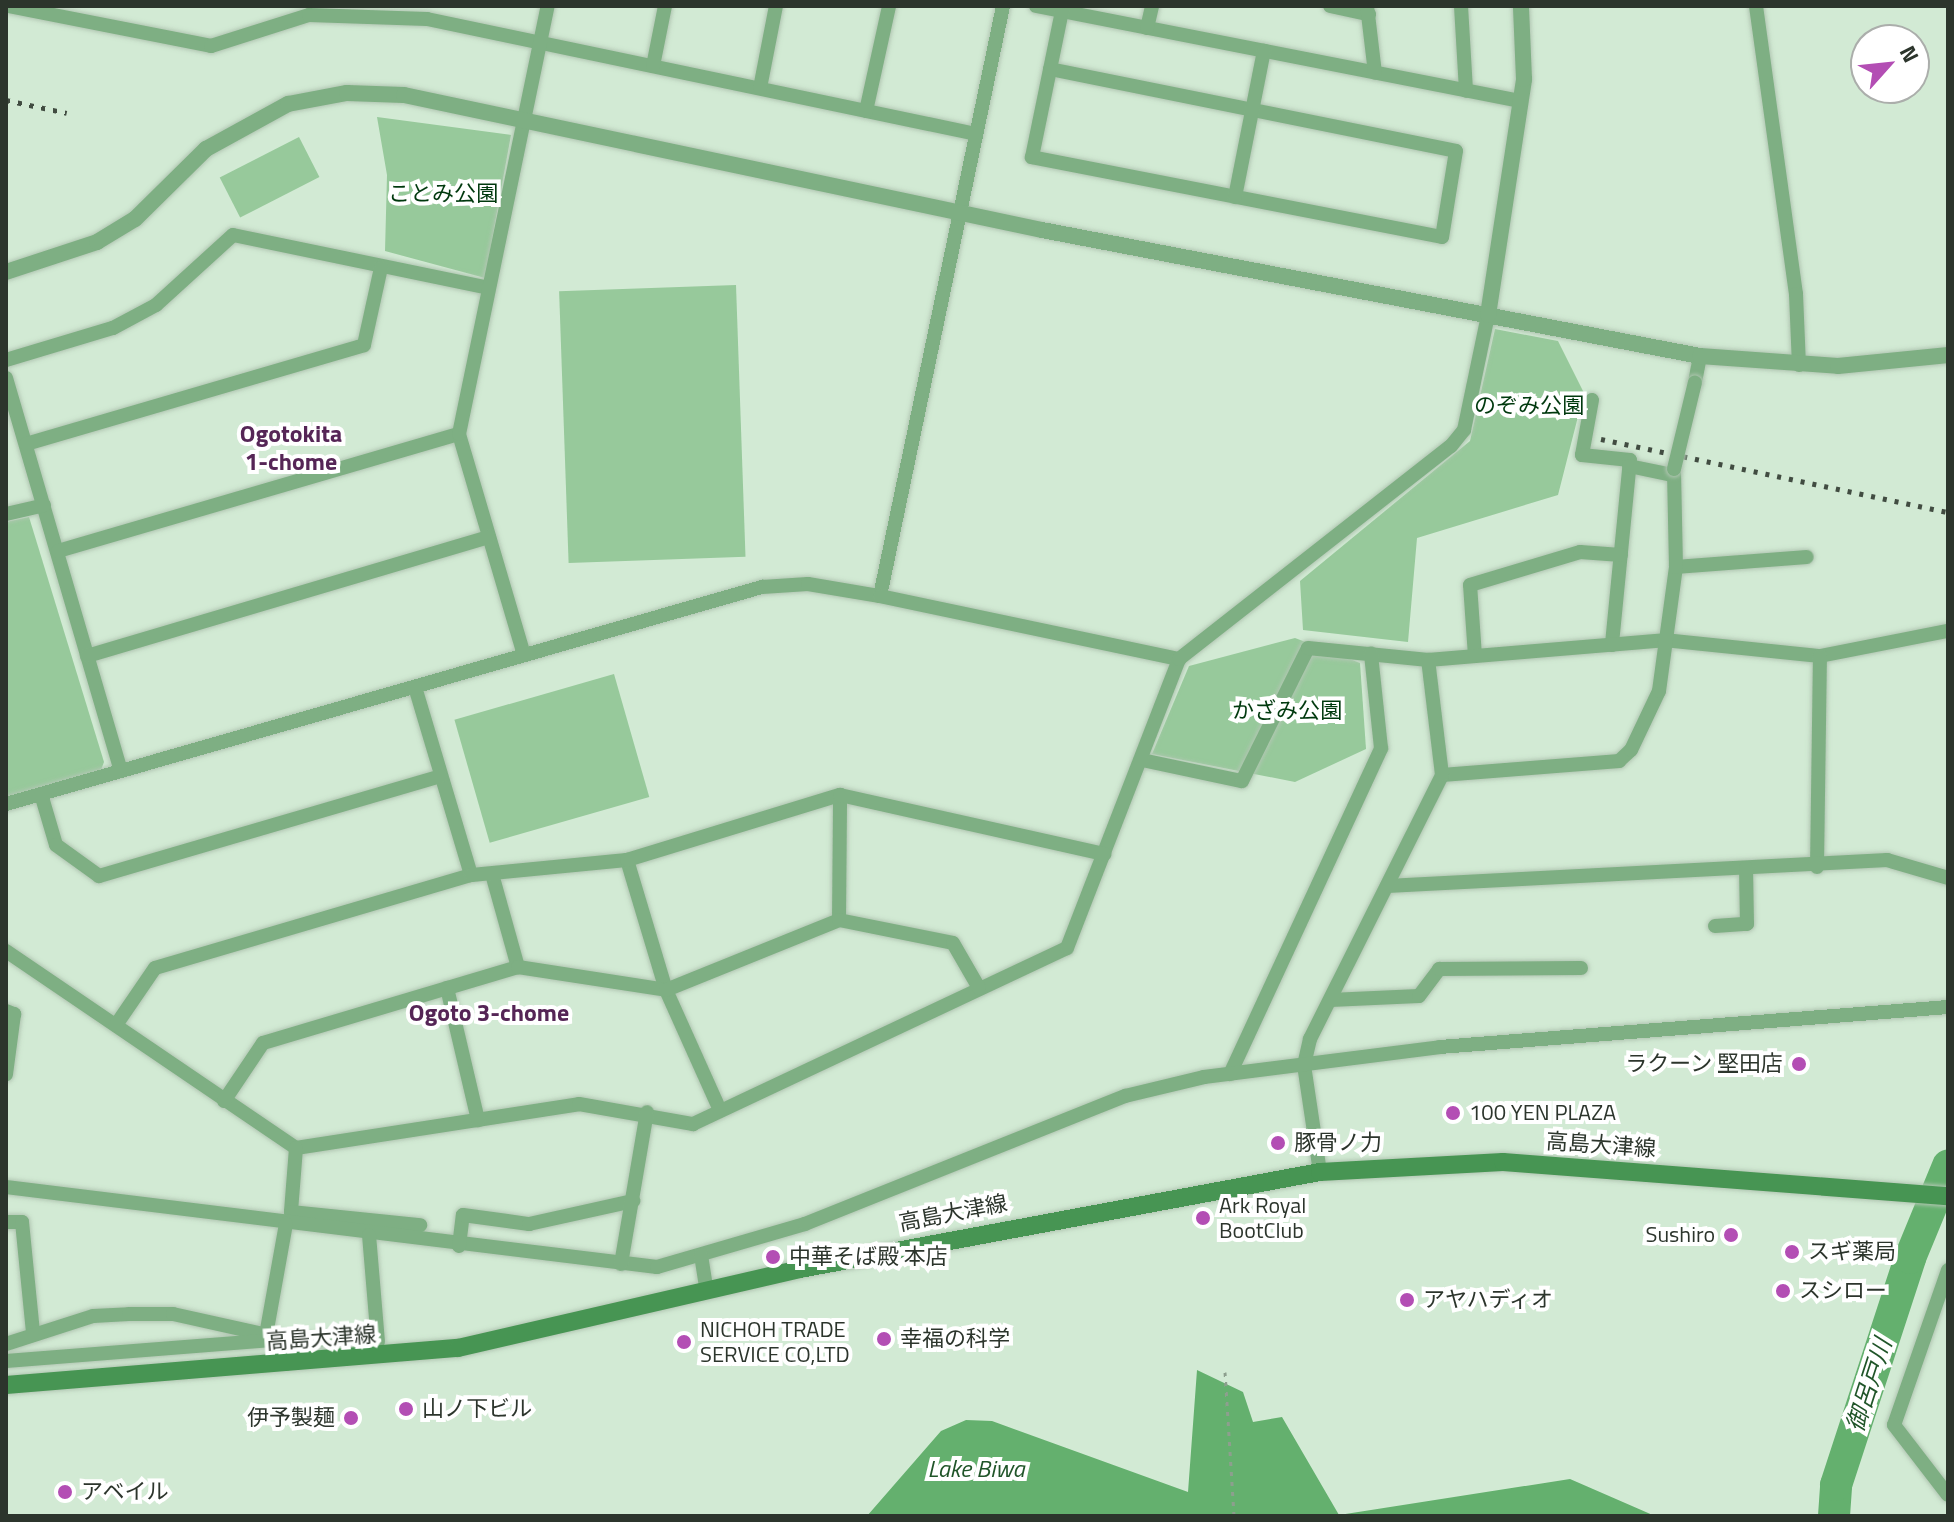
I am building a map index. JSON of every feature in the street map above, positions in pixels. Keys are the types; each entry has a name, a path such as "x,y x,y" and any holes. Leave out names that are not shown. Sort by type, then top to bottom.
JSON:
{"main road":[{"name":"高島大津線","path":"6,1385 381,1357 550,1332 707,1292 1043,1219 1320,1172 1503,1162 1948,1196"}],"street":[{"path":"8,6 71,12 211,46 310,10 428,12 540,43 976,134"},
{"path":"524,655 459,434 548,6"},
{"path":"653,66 665,6"},
{"path":"760,88 776,6"},
{"path":"866,111 889,6"},
{"path":"880,596 1003,6"},
{"path":"1036,6 1521,101"},
{"path":"1147,28 1152,6"},
{"path":"1330,6 1368,10 1375,73"},
{"path":"1461,6 1466,91"},
{"path":"6,951 296,1148 579,1104 647,1112 693,1124 1067,948 1179,659 1451,446 1464,430 1488,315 1521,101 1521,6"},
{"path":"1756,6 1799,365"},
{"path":"1050,69 1456,151 1442,237 1032,157 1050,69 1063,9"},
{"path":"1235,197 1264,51"},
{"path":"6,272 97,242 135,219 206,149 288,104 347,93 404,95 960,212 1700,356 1799,365 1948,355"},
{"path":"6,360 113,328 156,305 233,235 489,288"},
{"path":"26,444 364,345 381,268"},
{"path":"1442,775 1619,761 1659,691 1676,567 1673,472 1700,356"},
{"path":"6,378 121,771"},
{"path":"1592,400 1582,455 1630,460 1612,645"},
{"path":"58,551 459,434"},
{"path":"1629,466 1673,472"},
{"path":"6,514 44,505"},
{"path":"87,656 489,537"},
{"path":"1475,656 1470,585 1580,552 1621,555"},
{"path":"1676,567 1807,557"},
{"path":"6,804 762,587 808,584 880,596 1179,659"},
{"path":"1142,760 1242,781 1308,648 1428,660 1664,640 1820,656 1948,631"},
{"path":"1230,1074 1381,748 1371,654"},
{"path":"1817,867 1820,656"},
{"path":"1320,1172 1304,1065 1330,1000 1442,775 1428,660"},
{"path":"415,687 471,875"},
{"path":"41,794 56,845 99,876 441,776"},
{"path":"116,1025 155,968 471,875 627,860 840,795 1104,854"},
{"path":"839,920 840,795"},
{"path":"627,860 666,990 720,1110"},
{"path":"1387,886 1817,867 1887,860 1948,878"},
{"path":"1715,926 1747,924 1746,868"},
{"path":"492,874 518,967"},
{"path":"224,1101 263,1043 518,967 666,990 839,920 953,943 979,988"},
{"path":"1330,1000 1419,996 1439,969 1581,968"},
{"path":"447,988 478,1120"},
{"path":"6,1187 297,1221 369,1235 657,1267 805,1224 1125,1096 1230,1074 1440,1047 1948,1007"},
{"path":"6,1011 14,1014 6,1074"},
{"path":"621,1264 647,1112"},
{"path":"266,1335 297,1221 291,1212 296,1148"},
{"path":"459,1246 463,1215 529,1224 633,1201"},
{"path":"297,1221 420,1225"},
{"path":"6,1222 22,1222 33,1332"},
{"path":"369,1235 381,1357"},
{"path":"701,1255 707,1292"},
{"path":"1948,1270 1894,1425 1948,1495"},
{"path":"6,1344 33,1332 93,1316 173,1314 284,1339"},
{"path":"6,1361 284,1339 377,1336"},
{"path":"284,1339 287,1364"}],"path":[{"path":"1225,1372 1234,1516"}],"green space":[{"name":"ことみ公園","path":"377,117 511,135 485,278 385,251 387,175"},
{"path":"299,137 319,177 240,218 220,177"},
{"path":"736,285 745,557 569,563 559,291"},
{"name":"のぞみ公園","path":"1495,329 1558,341 1584,393 1558,495 1417,538 1408,642 1303,630 1300,581 1470,441"},
{"path":"29,517 104,762 101,770 6,797 6,522"},
{"name":"かざみ公園","path":"1295,638 1360,663 1366,749 1295,782 1152,754 1189,666"},
{"path":"614,674 649,797 490,843 454,720"}],"water":[{"name":"Lake Biwa","path":"1197,1370 1243,1392 1253,1422 1282,1417 1339,1515 1570,1479 1655,1516 867,1516 941,1431 966,1420 992,1421 1188,1492"}],"waterway":[{"name":"御呂戸川","path":"1834,1516 1836,1485 1910,1258 1948,1166"}],"railway":[{"path":"6,100 67,113"},
{"path":"1601,439 1948,512"}],"place":[{"name":"ラクーン 堅田店","path":"1799,1064"},
{"name":"100 YEN PLAZA","path":"1453,1113"},
{"name":"豚骨ノ力","path":"1278,1143"},
{"name":"Ark Royal BootClub","path":"1203,1218"},
{"name":"Sushiro","path":"1731,1235"},
{"name":"スギ薬局","path":"1792,1252"},
{"name":"中華そば殿 本店","path":"773,1257"},
{"name":"スシロー","path":"1783,1291"},
{"name":"アヤハディオ","path":"1407,1300"},
{"name":"幸福の科学","path":"884,1339"},
{"name":"NICHOH TRADE SERVICE CO,LTD","path":"684,1342"},
{"name":"山ノ下ビル","path":"406,1409"},
{"name":"伊予製麺","path":"351,1418"},
{"name":"アベイル","path":"65,1492"}],"district":[{"name":"Ogotokita 1-chome","path":"291,448"},
{"name":"Ogoto 3-chome","path":"489,1013"}]}
